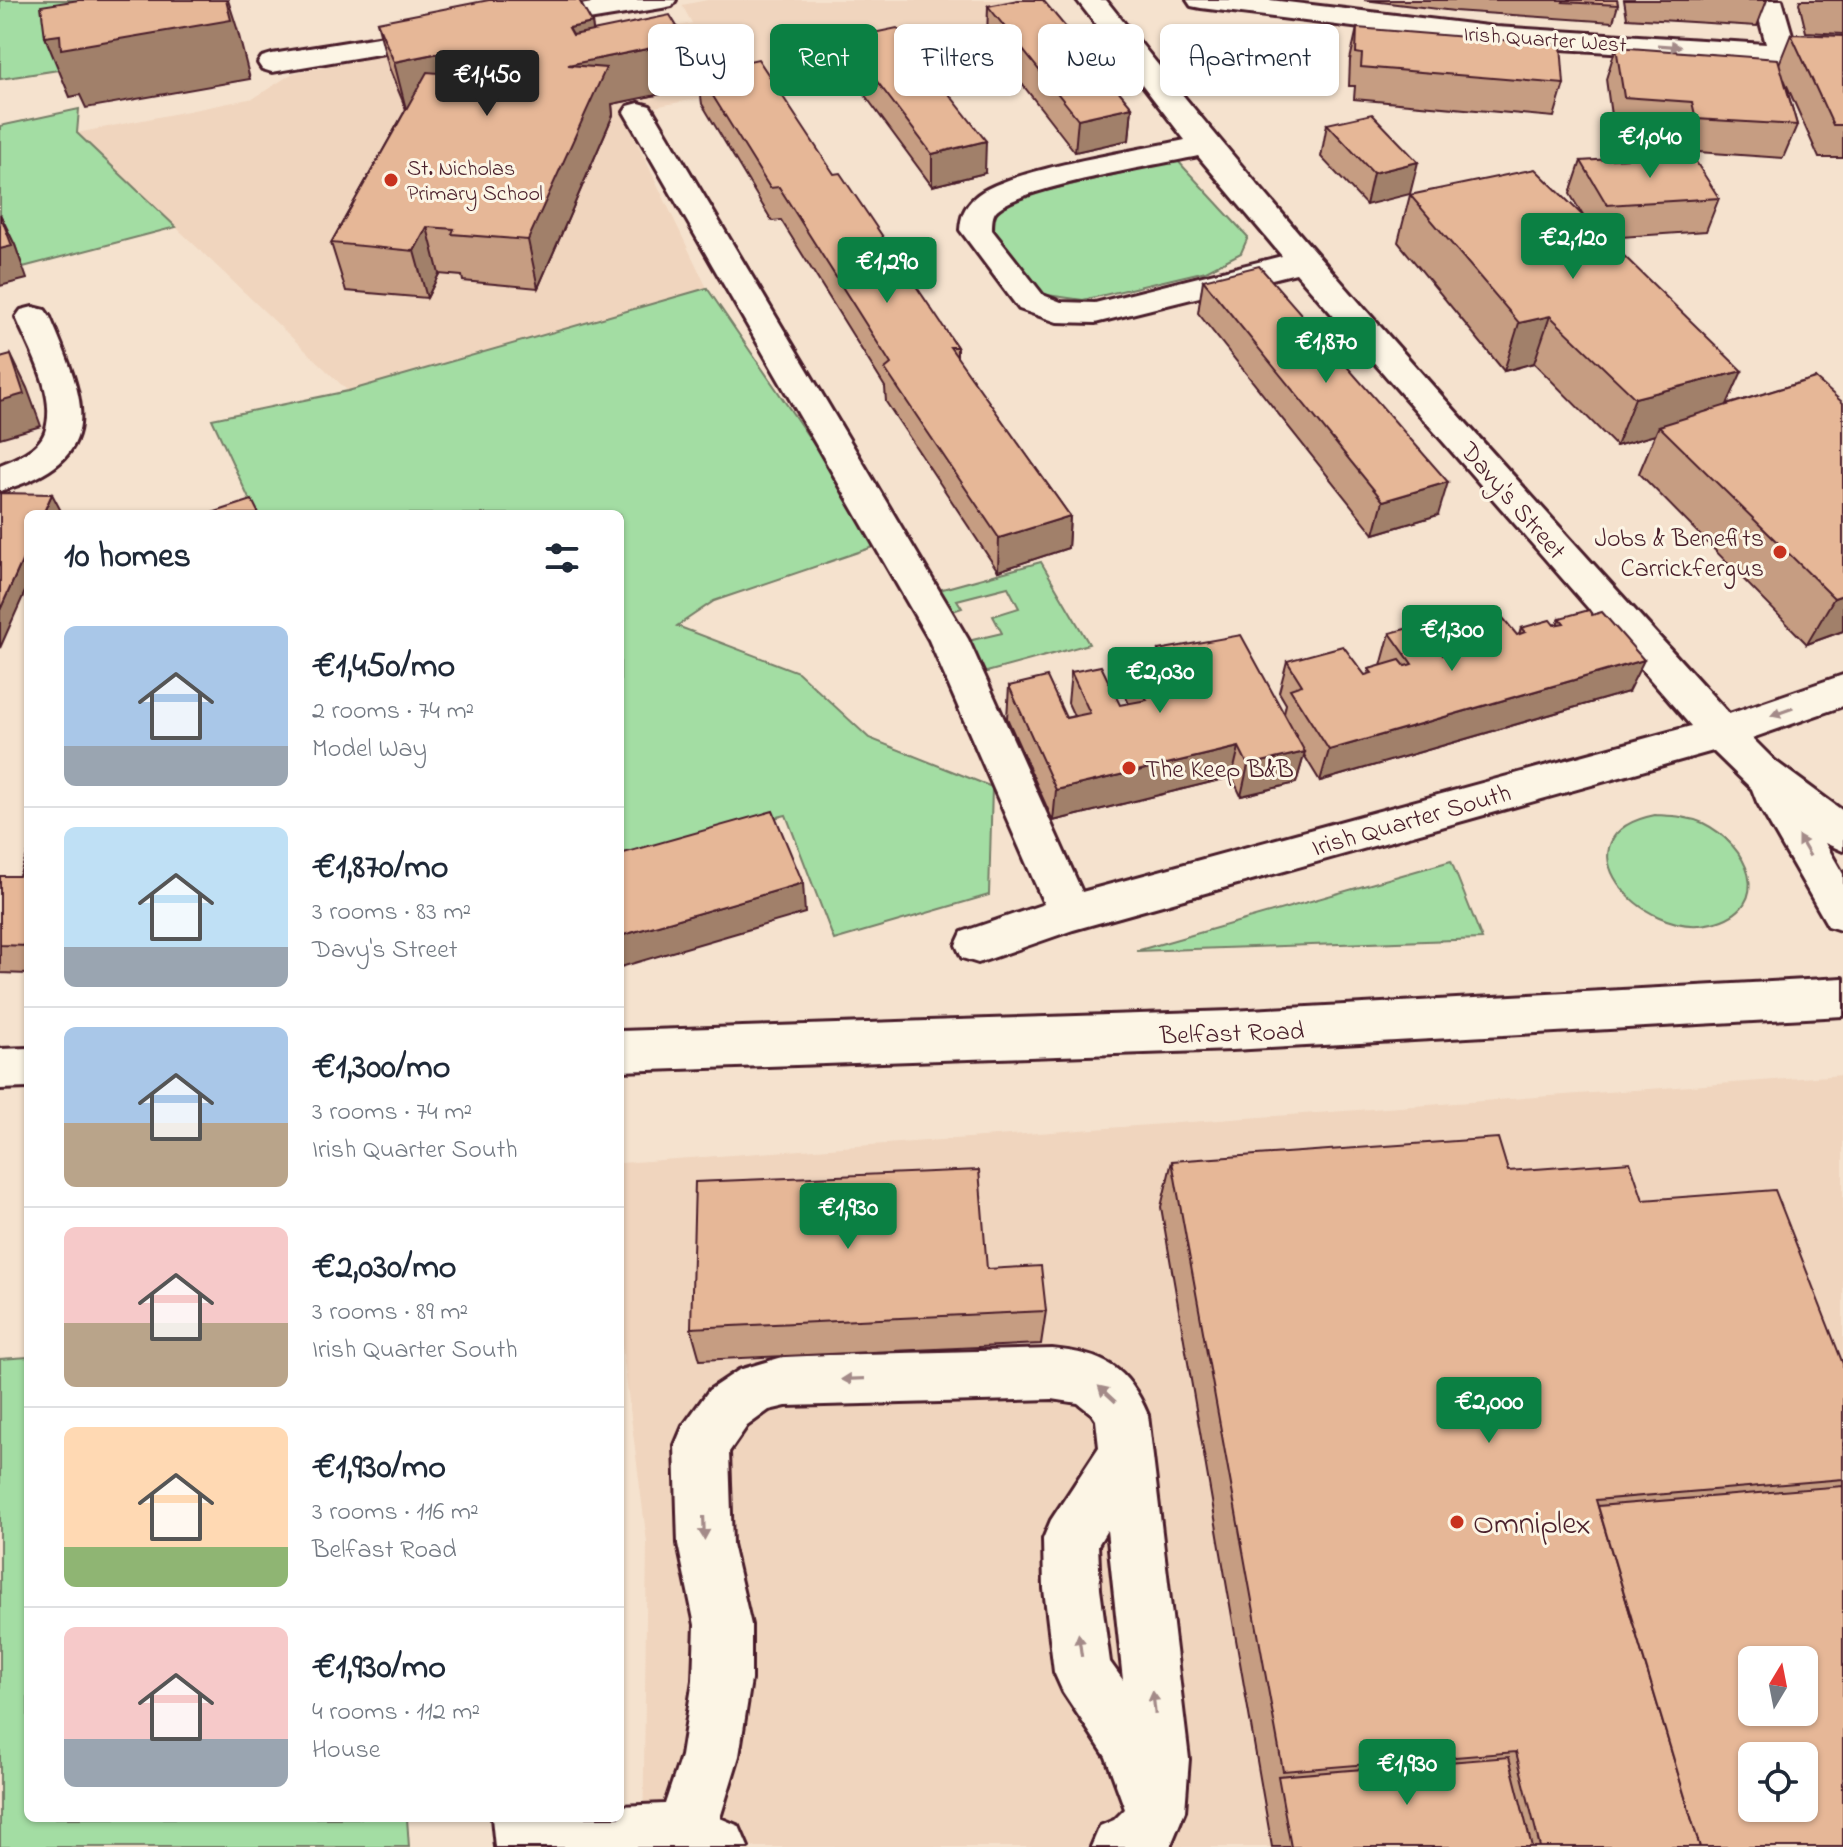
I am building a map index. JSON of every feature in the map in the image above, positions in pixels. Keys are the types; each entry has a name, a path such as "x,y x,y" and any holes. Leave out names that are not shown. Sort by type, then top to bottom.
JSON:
{"main road":[{"path":"506,25 662,0"},
{"name":"Davy's Street","path":"1091,0 1205,145 1303,261 1721,733 1760,772 1843,834"},
{"name":"Irish Quarter West","path":"1201,0 1496,36 1843,57"},
{"path":"1768,0 1783,54"},
{"path":"272,63 459,33"},
{"path":"639,112 948,639 1070,913"},
{"path":"1205,145 1015,188 981,207 977,214 976,230 1031,302 1041,308 1076,315 1095,313 1303,261"},
{"path":"0,479 26,469 49,453 65,424 67,404 33,317"},
{"name":"Irish Quarter South","path":"978,945 1070,913 1721,733 1843,690"},
{"name":"Davy's Street","path":"1760,772 1843,913"},
{"name":"Belfast Road","path":"624,1051 871,1046 1387,1026 1843,997"},
{"path":"0,1069 24,1068"},
{"path":"556,1847 662,1833 701,1841 722,1680 723,1625 705,1544 702,1445 728,1408 757,1388 786,1381 1066,1375 1091,1381 1111,1395 1122,1415 1126,1454 1070,1539 1072,1589 1083,1672 1130,1742 1138,1832"},
{"path":"522,1822 525,1847"}],"shaded area":[{"name":"St. Nicholas Primary School","path":"707,0 1029,0 1055,18 1022,24 894,24 894,47 878,52 878,24 770,24 770,85 754,88 754,24 687,24 692,23 682,5"},
{"name":"St. Nicholas Primary School","path":"592,26 601,42 648,32 648,96 712,96 623,113 707,288 348,391 77,133 254,98 293,73 411,50"},
{"path":"1843,1075 1843,1847 643,1847 647,1542 624,1362 624,1163"}],"green space":[{"path":"0,0 179,0 84,66 0,79"},
{"path":"79,109 77,133 176,227 23,267 15,245 0,225 0,126"},
{"path":"1177,160 1248,237 1241,253 1206,271 1083,300 1040,294 991,231 996,214 1019,197"},
{"path":"707,288 882,544 714,601 677,626 798,672 869,738 992,787 989,895 834,940 786,815 624,855 624,510 254,510 212,419 348,391"},
{"path":"1041,562 1089,644 983,673 968,641 1002,633 993,616 1019,608 1008,587 957,600 962,608 950,612 939,590"},
{"path":"1655,815 1703,823 1732,845 1748,875 1749,890 1744,904 1732,915 1712,923 1684,924 1658,917 1635,902 1618,883 1609,863 1611,843 1625,826"},
{"path":"1451,861 1482,939 1136,951"},
{"path":"24,1357 24,1822 407,1822 409,1847 0,1847 0,1359"}],"building":[{"path":"79,0 226,0 231,20 61,49 60,35 45,37 41,6"},
{"name":"St. Nicholas Primary School","path":"489,0 579,0 592,23 569,28 573,35 670,15 676,24 648,24 648,49 568,65 606,68 528,240 452,234 454,229 427,227 414,251 331,243 427,72 450,74 456,64 449,51 394,62 377,22"},
{"path":"1018,0 1043,0 1063,24 1038,24 1038,69 1022,49 1022,24 1002,24 988,6"},
{"path":"1617,0 1618,5 1563,2"},
{"path":"1357,28 1561,45 1564,84 1361,67 1362,54 1356,53"},
{"path":"894,29 894,96 951,96 986,141 932,154 878,83 878,32"},
{"path":"1791,34 1843,36 1843,125 1833,125"},
{"path":"1616,47 1778,59 1797,125 1696,119 1692,102 1624,97"},
{"path":"758,59 770,77 770,96 782,96 834,174 840,173 957,347 950,347 1070,516 999,538 885,369 891,364 779,187 770,188 713,96 754,96 754,60"},
{"path":"1060,96 1123,96 1132,107 1078,119"},
{"path":"1372,114 1418,162 1373,173 1327,124"},
{"path":"1691,154 1719,198 1607,205 1581,161"},
{"path":"1535,169 1742,371 1635,398 1550,316 1519,323 1410,195"},
{"path":"0,214 12,246 0,249"},
{"path":"1259,266 1448,482 1383,501 1203,280"},
{"path":"11,355 24,394 0,401 0,358"},
{"path":"1815,378 1843,403 1843,595 1834,598 1659,426"},
{"path":"0,493 52,494 45,510 24,510 24,557 0,610"},
{"path":"252,500 257,510 221,510"},
{"path":"1589,610 1592,615 1602,612 1644,660 1329,750 1290,689 1302,685 1287,661 1343,646 1365,675 1372,673 1369,669 1400,660 1405,666 1412,664 1390,633 1420,625 1443,655 1449,653 1427,624 1456,616 1479,646 1486,644 1472,627 1503,618 1517,635 1525,632 1521,628 1550,620 1554,625 1564,623 1560,618"},
{"path":"1241,635 1305,752 1248,765 1239,747 1056,790 1009,686 1047,677 1066,718 1090,713 1071,672 1101,666 1120,705 1147,700 1127,660 1153,654 1175,693 1180,692 1158,650"},
{"path":"773,811 803,883 624,935 624,853"},
{"path":"24,863 24,946 0,945 0,876 19,876"},
{"name":"Omniplex","path":"1498,1138 1508,1171 1630,1162 1643,1200 1775,1190 1843,1364 1843,1479 1596,1500 1700,1847 1540,1847 1516,1752 1283,1771 1172,1161"},
{"path":"979,1170 987,1269 1041,1266 1046,1311 691,1328 695,1182"},
{"path":"1843,1486 1843,1847 1700,1847 1598,1506"},
{"path":"1509,1757 1532,1847 1291,1847 1278,1776"}],"place":[{"name":"St. Nicholas Primary School","path":"391,180"},
{"name":"Jobs & Benefits Carrickfergus","path":"1780,552"},
{"name":"The Keep B&B","path":"1129,768"},
{"name":"Omniplex","path":"1457,1522"}]}
